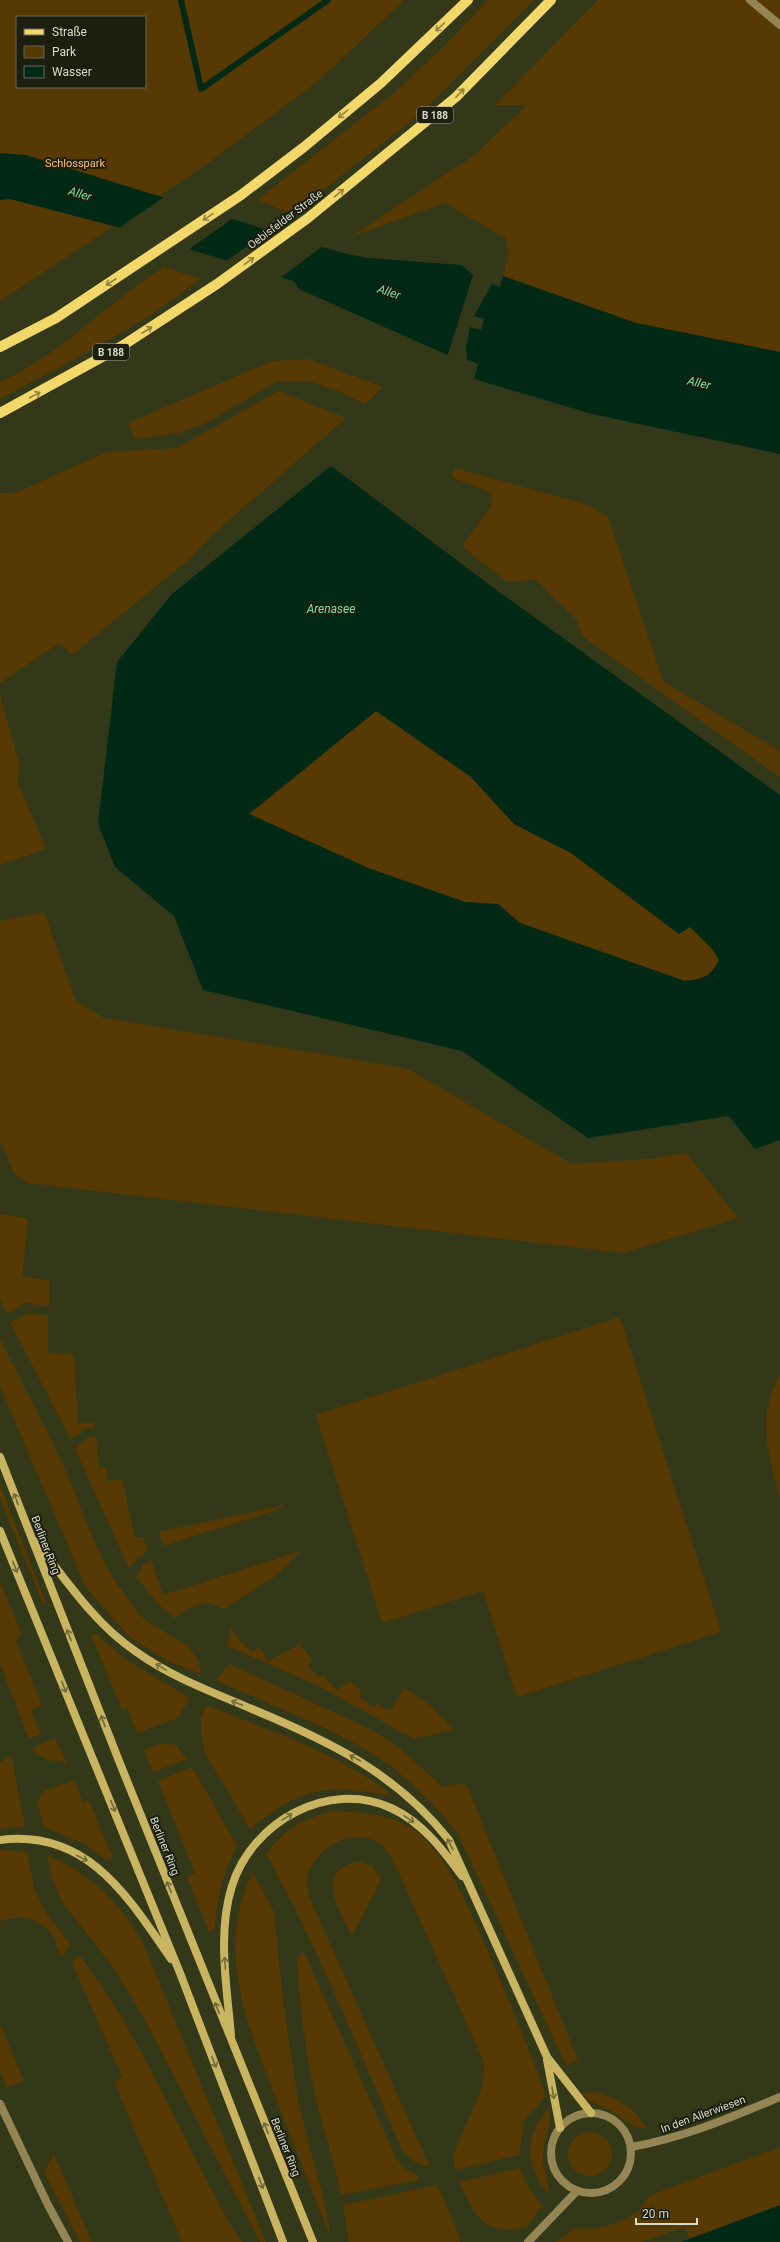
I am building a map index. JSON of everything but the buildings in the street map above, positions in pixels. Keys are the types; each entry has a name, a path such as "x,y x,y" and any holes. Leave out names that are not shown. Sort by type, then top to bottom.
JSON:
{"main road":[{"path":"0,348 56,318 241,195 304,147 380,83 468,0"},
{"name":"Oebisfelder Straße","path":"0,413 122,346 218,284 308,218 456,98 551,0"},
{"name":"Berliner Ring","path":"0,1457 232,2044 313,2242"},
{"path":"0,1531 180,1973 283,2242"},
{"path":"30,1535 104,1627 136,1652 211,1693 312,1735 369,1765 405,1793 433,1820 449,1840 547,2057 560,2128"},
{"path":"232,2044 224,1952 226,1908 237,1872 244,1858 257,1841 287,1816 312,1804 344,1798 359,1798 391,1808 412,1821 440,1846 473,1892"},
{"path":"0,1840 26,1839 46,1843 75,1854 101,1869 121,1889 138,1911 180,1973"},
{"path":"547,2057 591,2113"}],"street":[{"path":"750,0 780,25"},
{"name":"In den Allerwiesen","path":"631,2147 669,2139 728,2118 780,2096"},
{"path":"0,2104 48,2205 68,2242"},
{"path":"591,2113 606,2116 616,2122 623,2129 631,2147 629,2167 622,2178 614,2186 605,2191 592,2193 577,2190 566,2185 559,2177 552,2162 552,2147 560,2128 572,2118 591,2113"},
{"path":"528,2242 577,2190"}],"green space":[{"name":"Schlosspark","path":"0,0 404,0 316,83 203,167 0,301"},
{"path":"488,0 534,0 422,112 293,214 257,200 394,93 452,38"},
{"path":"598,0 780,0 780,352 636,323 503,276 509,254 506,238 445,203 350,237 475,155 527,105 495,105"},
{"path":"164,267 201,279 149,316 84,354 0,399 0,382 43,358 123,296"},
{"path":"308,359 383,387 365,404 336,390 311,382 278,381 204,424 179,433 135,439 128,423 272,361"},
{"path":"279,391 346,418 211,536 193,556 72,655 59,643 0,683 0,493 15,493 107,452 177,448"},
{"path":"455,468 588,505 608,517 663,681 780,751 780,777 582,636 577,620 536,580 507,582 462,546 491,507 492,493 452,477"},
{"path":"0,695 20,767 17,780 46,849 0,865"},
{"path":"376,710 471,777 484,790 543,839 571,853 679,934 690,926 713,950 719,960 713,971 702,978 685,981 520,923 498,904 465,902 368,868 249,814"},
{"path":"44,912 76,1001 104,1018 406,1068 572,1164 649,1159 686,1153 738,1218 623,1253 28,1183 15,1175 0,1141 0,921"},
{"path":"0,1214 28,1218 22,1277 49,1280 49,1307 26,1303 6,1314 0,1299"},
{"path":"27,1314 48,1315 48,1353 74,1354 78,1423 94,1422 95,1427 84,1429 71,1440 10,1322"},
{"path":"620,1317 721,1632 517,1697 483,1591 382,1623 316,1415"},
{"path":"0,1339 60,1458 88,1527 113,1577 143,1617 154,1626 189,1648 199,1663 201,1674 166,1660 130,1637 86,1588 0,1386"},
{"path":"780,1374 780,1498 768,1451 766,1421 768,1406"},
{"path":"96,1436 99,1468 106,1467 108,1481 122,1479 135,1538 143,1537 148,1551 139,1557 129,1568 75,1449 87,1438"},
{"path":"0,1485 46,1603 43,1604 0,1499"},
{"path":"283,1505 283,1508 163,1546 159,1532"},
{"path":"301,1551 274,1577 224,1609 209,1604 198,1604 174,1618 157,1603 136,1577 143,1565 151,1560 163,1595"},
{"path":"0,1582 22,1634 16,1641 42,1705 31,1711 41,1734 29,1739 0,1664"},
{"path":"230,1626 240,1641 252,1652 260,1647 268,1661 300,1644 312,1659 308,1666 318,1678 323,1675 337,1690 350,1681 361,1691 360,1697 373,1707 377,1704 390,1711 405,1688 431,1706 454,1730 414,1739 321,1687 228,1646"},
{"path":"96,1633 122,1657 190,1698 178,1718 137,1733 127,1708 122,1710 91,1635"},
{"path":"229,1664 372,1730 398,1747 443,1787 466,1783 578,2060 566,2065 458,1834 442,1814 405,1778 385,1762 366,1750 325,1728 216,1680"},
{"path":"206,1705 324,1753 368,1778 389,1792 387,1795 346,1790 314,1792 283,1805 267,1815 250,1829 205,1753 201,1733 201,1717"},
{"path":"55,1738 67,1763 52,1761 39,1755 32,1748"},
{"path":"161,1743 176,1745 187,1759 153,1772 144,1750"},
{"path":"11,1755 25,1826 0,1829 0,1763"},
{"path":"192,1767 237,1846 221,1886 215,1929 209,1932 187,1877 195,1873 158,1781"},
{"path":"74,1780 83,1803 89,1800 113,1859 107,1860 85,1844 44,1827 37,1802 44,1791"},
{"path":"333,1811 377,1815 398,1821 417,1832 429,1843 439,1856 467,1904 503,1987 546,2096 524,2121 519,2155 455,2170 453,2155 483,2085 484,2062 392,1858 378,1842 367,1838 356,1837 335,1843 325,1850 311,1867 307,1877 307,1885 310,1899 430,2167 415,2162 402,2150 304,1926 266,1854 281,1837 295,1826 311,1818"},
{"path":"0,1850 27,1852 34,1887 46,1913 71,1945 61,1957 53,1936 41,1924 21,1918 0,1921"},
{"path":"47,1855 78,1872 103,1891 125,1915 135,1929 144,1945 266,2242 260,2242 144,2018 114,1968 63,1903 52,1879"},
{"path":"360,1861 372,1866 381,1880 352,1936 336,1902 333,1891 333,1881 337,1873 345,1866"},
{"path":"253,1872 274,1912 283,2000 298,2101 326,2209 331,2239 258,2051 240,1992 236,1962 236,1932 241,1902"},
{"path":"304,1952 396,2158 404,2168 417,2175 419,2180 341,2195 315,2095 305,2043 299,1991 297,1956"},
{"path":"79,1955 103,1988 125,2023 220,2206 241,2242 182,2242 115,2084 122,2076 72,1963"},
{"path":"0,2024 24,2081 6,2088 0,2070"},
{"path":"594,2092 611,2097 625,2104 637,2114 647,2128 631,2124 611,2111 592,2102 581,2094"},
{"path":"550,2107 550,2120 543,2151 548,2194 540,2183 535,2172 531,2161 530,2150 531,2139 535,2128"},
{"path":"590,2132 602,2136 608,2142 612,2154 608,2166 602,2172 590,2176 578,2172 572,2166 568,2154 572,2142 578,2136"},
{"path":"780,2147 780,2205 690,2239 685,2227 642,2242 556,2242 575,2228 598,2228 623,2220 637,2212 651,2195"},
{"path":"54,2154 92,2242 80,2242 44,2172"},
{"path":"520,2168 526,2184 542,2205 527,2227 500,2229 490,2226 477,2214 459,2182"},
{"path":"437,2185 460,2237 460,2242 349,2242 343,2205"}],"water":[{"name":"Aller","path":"0,153 26,155 339,252 367,258 461,265 472,274 497,280 503,276 636,323 780,352 780,454 592,414 474,379 478,364 443,353 299,289 294,281 113,226 10,199 0,200"},
{"name":"Arenasee","path":"331,466 487,583 780,795 780,1140 755,1149 729,1116 588,1138 462,1051 203,990 174,916 115,867 98,824 117,662 172,594","holes":["376,711 471,777 514,824 571,853 679,934 690,927 713,950 719,960 713,970 701,978 685,981 520,923 498,904 465,902 368,868 249,814"]},
{"path":"780,2205 780,2242 681,2242"}],"pier":[{"path":"164,197 233,218 187,251 117,229"},
{"path":"271,229 324,245 279,279 225,262"},
{"path":"474,272 497,278 503,275 500,287 492,284 474,316 484,319 481,330 470,327 466,348 467,360 478,364 473,381 472,379 476,365 447,357"}],"waterway":[{"path":"181,0 201,89 328,0"}]}
